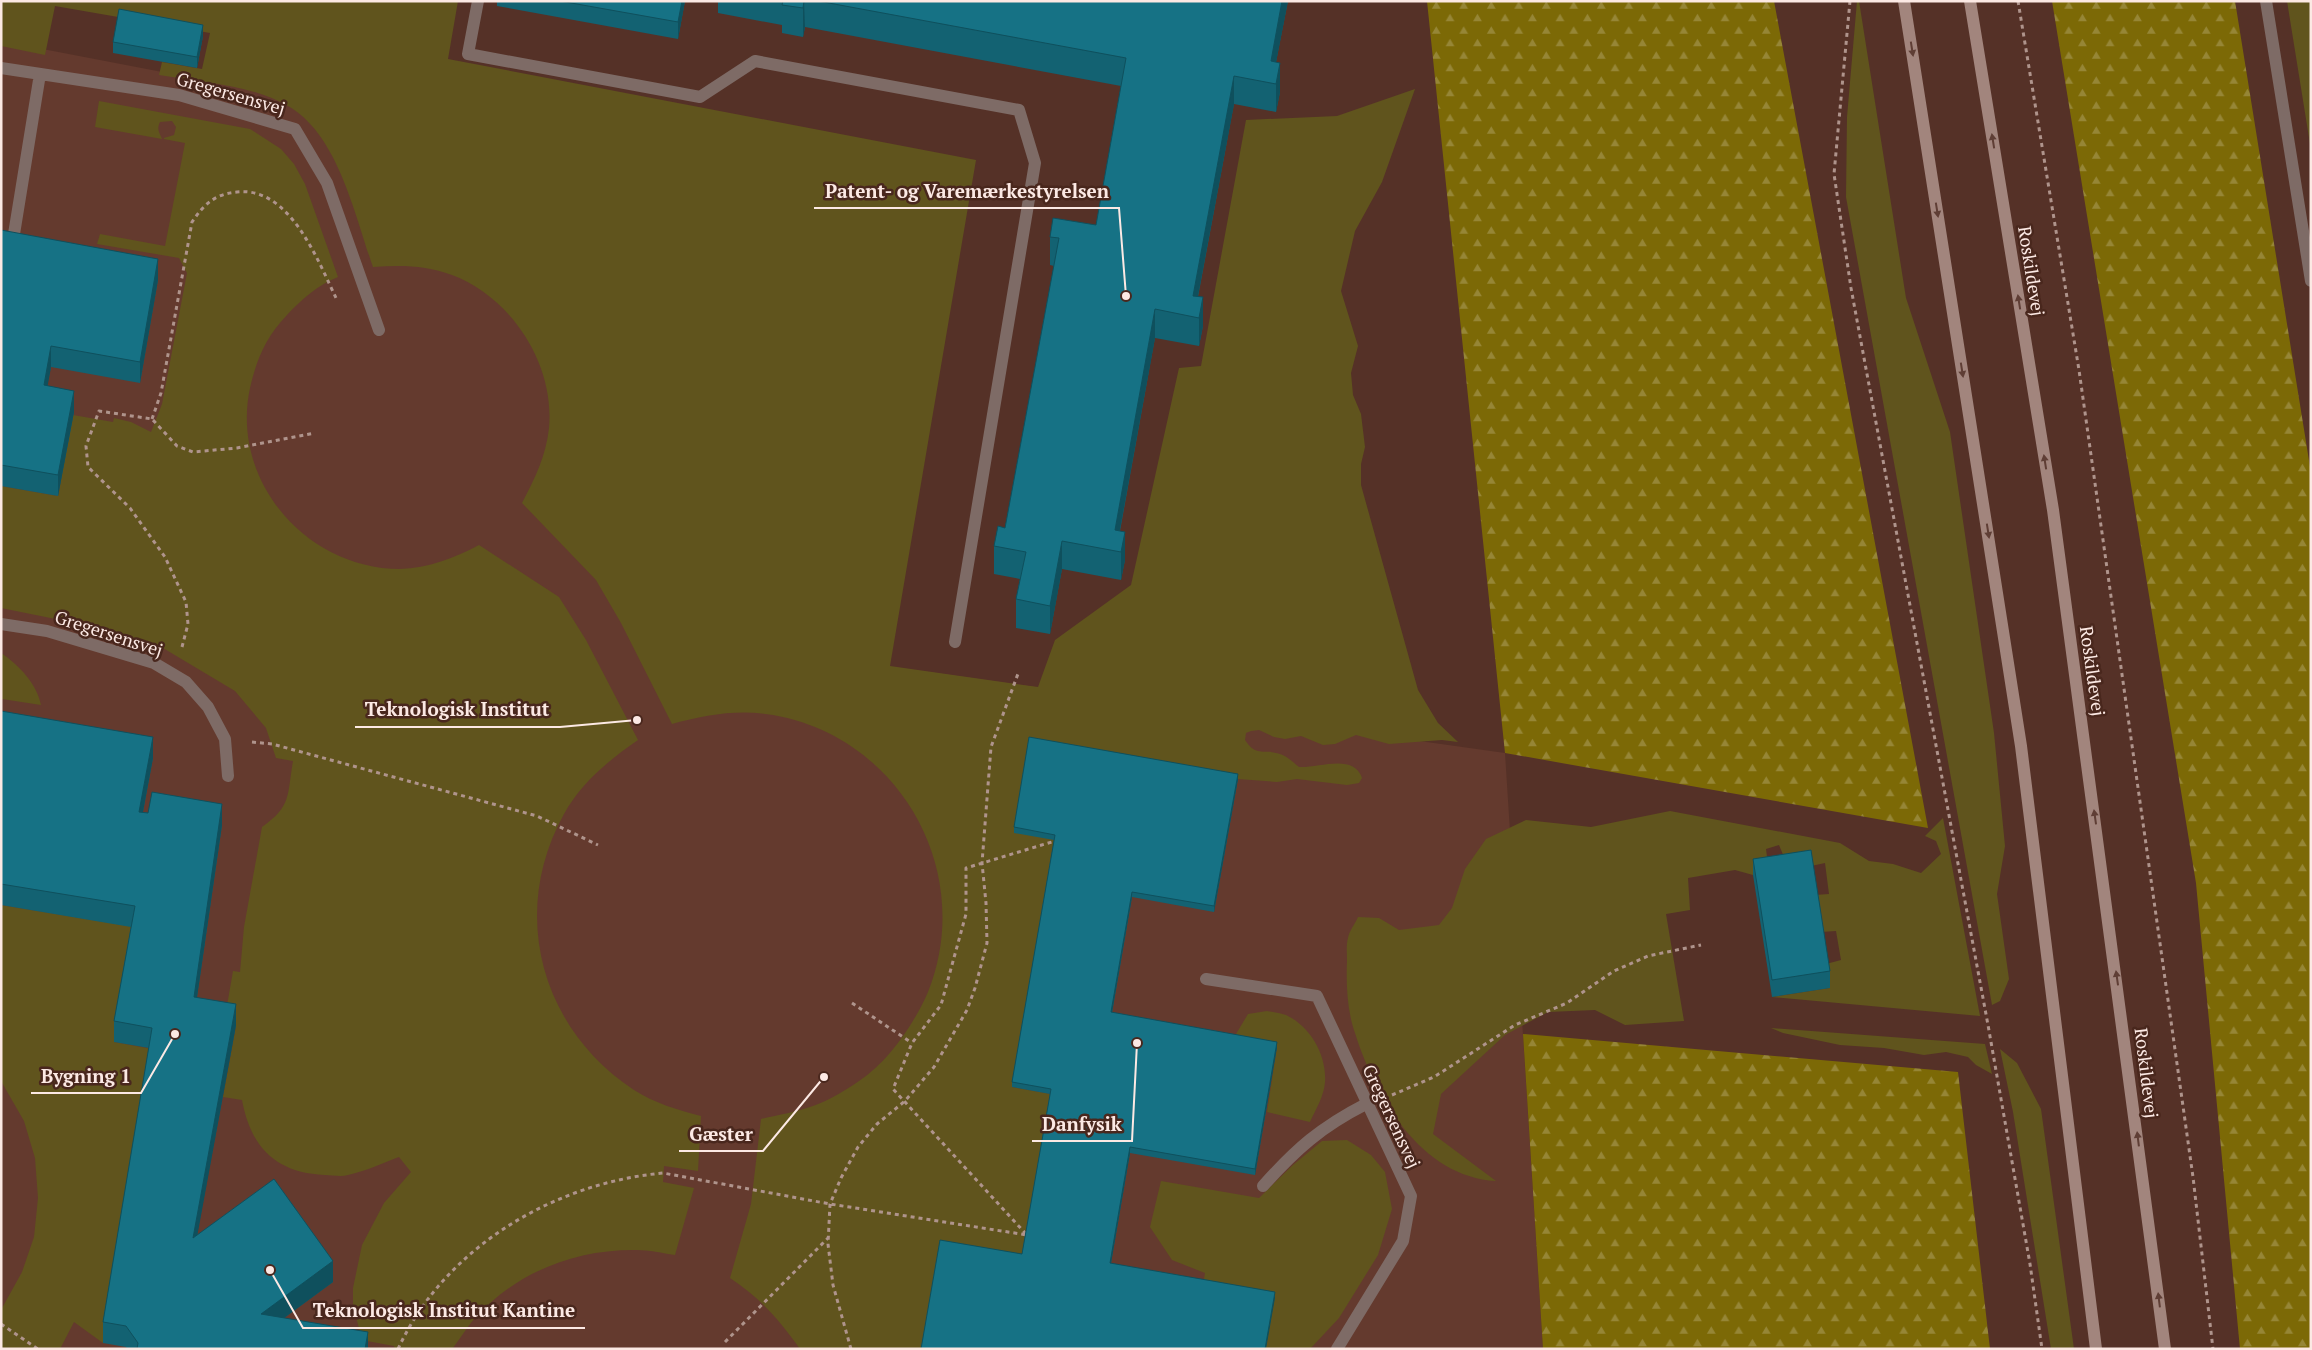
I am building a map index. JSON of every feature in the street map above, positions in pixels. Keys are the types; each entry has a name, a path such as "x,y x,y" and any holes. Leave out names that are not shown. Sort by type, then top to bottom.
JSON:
{"main road":[{"path":"1904,1 2021,746 2096,1349"},
{"name":"Roskildevej","path":"1970,1 2053,510 2165,1349"}],"street":[{"path":"478,1 468,54 700,97 755,61 1019,110 1035,163 955,642"},
{"path":"2266,1 2311,282"},
{"name":"Gregersensvej","path":"1,68 180,95 294,129 328,183 379,330"},
{"path":"14,234 40,74"},
{"name":"Gregersensvej","path":"1,624 47,631 154,663 186,682 208,707 225,739 228,776"},
{"name":"Gregersensvej","path":"1206,979 1317,996 1366,1104 1411,1196 1403,1240 1337,1349"},
{"path":"1263,1186 1291,1154 1334,1120 1366,1104"}],"path":[{"path":"1850,1 1834,174 1853,298 1988,1025 2030,1264 2042,1349"},
{"path":"2018,1 2079,370 2193,1178 2213,1349"},
{"path":"152,419 161,393 192,222 203,206 217,196 248,190 266,196 287,213 308,240 341,307"},
{"path":"174,675 188,624 186,602 164,557 130,508 88,466 86,446 99,410 152,419 178,446 193,452 237,448 315,433"},
{"path":"851,1349 833,1285 828,1237 830,1204 841,1178 858,1147 877,1124 905,1101 934,1068 967,1010 975,988 987,943 986,902 982,863 991,747 1018,671"},
{"path":"225,739 272,744 537,816 598,845"},
{"path":"398,1349 404,1336 437,1288 473,1251 514,1222 560,1199 605,1183 638,1176 664,1173 830,1204 1026,1235 893,1089 912,1043 941,1005 966,914 966,868 1055,840"},
{"path":"1366,1104 1419,1085 1515,1025 1574,999 1614,971 1648,956 1702,945"},
{"path":"852,1003 912,1043"},
{"path":"725,1342 828,1237"},
{"path":"1,1324 38,1349"}],"shaded area":[{"path":"1,1 458,1 448,59 976,160 890,666 1038,687 1055,640 1131,585 1179,368 1201,366 1246,120 1337,116 1415,89 1382,182 1355,231 1341,291 1358,346 1351,373 1353,395 1361,414 1365,447 1361,464 1361,485 1418,690 1438,723 1458,742 1442,740 1389,744 1356,735 1335,744 1323,745 1301,736 1285,739 1274,737 1259,730 1251,731 1246,733 1245,740 1249,746 1257,751 1274,752 1283,755 1299,767 1335,764 1352,766 1358,770 1362,778 1359,783 1347,785 1297,779 1277,782 1238,779 1055,841 1012,1087 1051,1094 1022,1260 922,1349 800,1349 768,1310 730,1278 751,1204 761,1119 819,1104 859,1081 870,1073 900,1041 916,1017 928,992 940,947 942,901 934,857 916,817 891,781 858,751 818,728 760,713 734,713 709,716 672,724 621,623 596,580 522,503 543,457 549,428 549,404 545,380 537,357 525,336 510,316 493,299 473,285 452,275 413,266 373,267 351,201 332,156 320,136 305,119 288,106 259,93 243,89 159,75 162,62 202,69 210,33 55,6 45,55 1,46"},
{"path":"1857,1 1859,1 1906,298 1950,432 1994,733 2005,846 1997,894 2009,979 2000,1001 1992,1005 1846,197 1847,117"},
{"path":"2287,1 2311,1 2311,150"},
{"path":"1,41 298,98 526,284 652,633 1505,753 1543,1349 1,1349"},
{"path":"99,101 250,129 281,149 294,164 305,184 338,277 317,288 304,298 273,331 263,348 253,377 250,388 247,422 252,456 264,486 283,513 306,536 335,554 366,565 400,569 421,567 451,558 479,545 559,597 586,640 638,740 587,782 564,814 547,852 539,890 537,929 544,966 556,1002 576,1035 602,1065 642,1095 675,1109 701,1116 698,1171 664,1166 663,1182 694,1188 675,1255 642,1250 614,1251 591,1254 548,1266 509,1288 491,1302 472,1322 452,1349 395,1349 394,1346 367,1341 360,1332 353,1306 353,1288 362,1245 384,1203 411,1172 399,1157 345,1176 308,1173 293,1169 268,1155 259,1144 246,1117 242,1100 223,1097 236,1026 224,1023 233,971 240,972 244,927 262,827 279,813 283,806 288,791 293,761 276,758 266,728 235,691 163,648 110,630 1,608 1,486 58,496 73,415 113,422 114,418 131,422 151,432 162,404 187,273 179,258 97,244 100,234 165,246 185,143 164,139 174,135 176,127 172,121 160,122 158,129 162,139 95,127"},
{"path":"1,653 14,663 31,682 41,705 2,699 1,704"},
{"path":"1670,811 1840,843 1869,861 1893,864 1921,873 1941,854 1936,841 1925,836 1943,818 1980,1016 1772,997 1829,988 1826,964 1841,960 1836,931 1821,932 1815,895 1829,894 1825,863 1811,866 1784,857 1779,845 1766,849 1769,873 1753,875 1735,870 1688,878 1690,910 1666,914 1684,1021 1625,1025 1595,1010 1548,1012 1505,1035 1441,1094 1433,1134 1496,1181 1469,1176 1445,1165 1424,1149 1405,1130 1389,1107 1375,1083 1355,1033 1350,1016 1348,997 1347,941 1358,917 1379,918 1399,930 1439,925 1452,908 1465,869 1486,839 1526,820 1591,827"},
{"path":"1,905 135,927 114,1042 152,1049 103,1343 74,1322 60,1349 1,1349 1,1310 22,1272 34,1237 38,1198 35,1158 24,1121 1,1081"},
{"path":"1267,1011 1284,1014 1295,1020 1309,1034 1320,1052 1325,1072 1325,1082 1323,1092 1310,1122 1267,1112 1277,1047 1233,1039 1248,1014"},
{"path":"1771,1028 1985,1044 1992,1074 1976,1065 1968,1057 1946,1052 1924,1055 1884,1048 1840,1045 1783,1033"},
{"path":"2000,1049 2017,1063 2041,1109 2074,1349 2051,1349 2013,1112"},
{"path":"1347,1140 1371,1155 1385,1172 1392,1209 1378,1255 1339,1318 1310,1349 1266,1349 1203,1285 1205,1273 1172,1260 1150,1227 1161,1181 1259,1198 1293,1165 1322,1141"}],"green space":[{"path":"1427,1 1774,1 1928,828 1505,753"},
{"path":"2052,1 2235,1 2311,473 2311,1349 2240,1349 2196,883"},
{"path":"1523,1034 1958,1072 1990,1349 1543,1349"}],"building":[{"path":"560,1 682,1 678,22"},
{"path":"783,1 804,1 803,8 782,5"},
{"path":"818,1 1282,1 1271,61 1280,63 1276,84 1234,76 1193,296 1203,297 1199,318 1155,309 1115,530 1125,532 1121,552 1062,541 1050,606 1016,599 1026,552 994,546 998,526 1005,528 1059,238 1050,237 1053,218 1096,225 1126,58"},
{"path":"119,9 203,25 197,57 113,42"},
{"path":"1,230 158,259 140,362 51,346 44,385 74,391 58,475 1,465"},
{"path":"1,711 153,737 139,812 148,813 152,792 222,804 194,997 236,1004 193,1238 274,1179 333,1261 261,1314 368,1332 365,1349 137,1349 138,1343 126,1326 103,1322 152,1028 114,1021 135,906 1,884"},
{"path":"1029,737 1238,774 1214,906 1132,892 1111,1012 1277,1042 1255,1169 1130,1147 1110,1263 1275,1292 1265,1349 921,1349 940,1240 1022,1254 1051,1089 1012,1082 1055,835 1014,827"},
{"path":"1811,850 1830,971 1772,980 1753,859"}],"place":[{"name":"Patent- og Varemærkestyrelsen","path":"1126,296"},
{"name":"Teknologisk Institut","path":"637,720"},
{"name":"Bygning 1","path":"175,1034"},
{"name":"Danfysik","path":"1137,1043"},
{"name":"Gæster","path":"824,1077"},
{"name":"Teknologisk Institut Kantine","path":"270,1270"}]}
